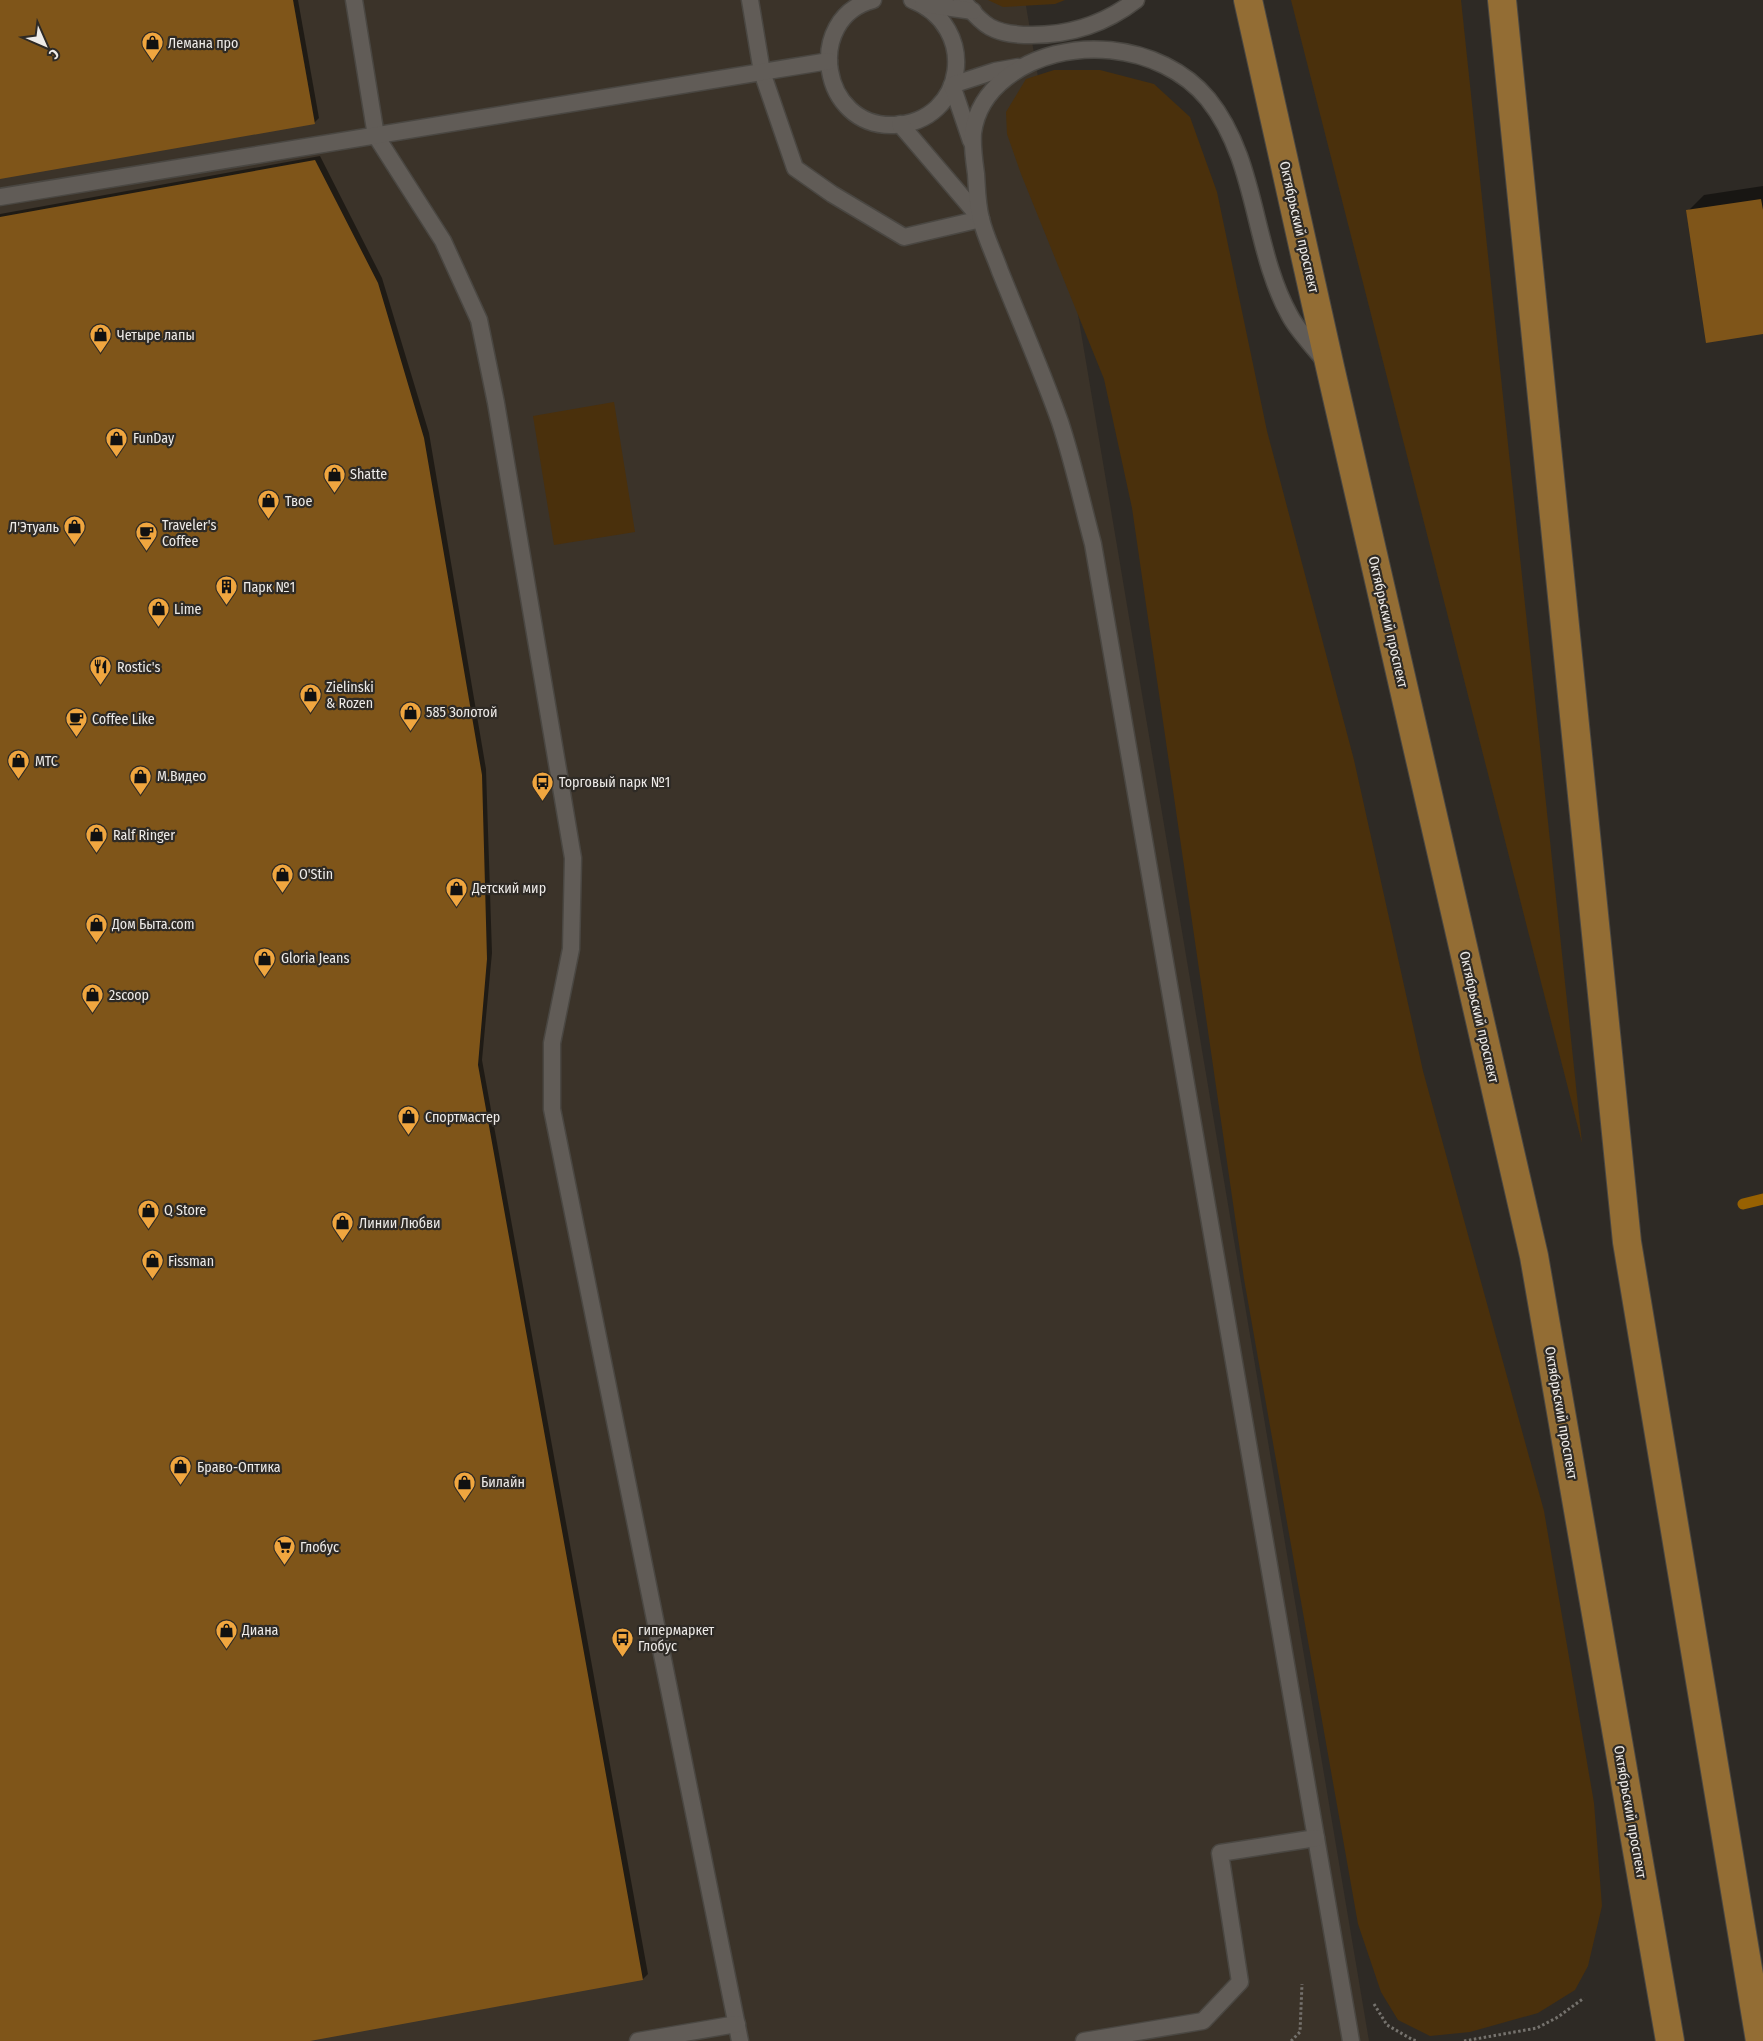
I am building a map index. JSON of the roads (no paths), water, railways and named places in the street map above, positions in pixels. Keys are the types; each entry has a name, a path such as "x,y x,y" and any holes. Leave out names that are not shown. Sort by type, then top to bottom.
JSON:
{"main road":[{"name":"Октябрьский проспект","path":"1248,0 1330,367 1534,1256 1670,2041"},
{"path":"1502,0 1627,1242 1760,2041"}],"lane":[{"path":"354,0 376,136 443,241 479,320 496,403 573,858 571,949 552,1043 552,1109 740,2041"},
{"path":"750,0 762,72 795,168 832,194 904,237 981,219"},
{"path":"871,0 855,9 838,27 831,43 828,67 835,90 850,108 862,118 877,123 900,124 917,120 932,111 944,99 952,85 956,68 956,52 942,9"},
{"path":"916,2 942,9 968,6 990,26 1001,32 1048,35 1080,30 1114,16 1136,0"},
{"path":"1330,367 1290,317 1275,281 1238,152 1220,118 1207,99 1189,81 1150,59 1135,54 1097,50 1056,54 1039,59 1024,66 996,86 981,106 973,132 981,219 1060,422 1093,544 1351,2041"},
{"path":"0,197 829,61"},
{"path":"952,85 995,71 1024,66"},
{"path":"952,85 973,148"},
{"path":"900,124 981,219"},
{"path":"1084,2041 1203,2021 1240,1982 1220,1853 1316,1838"},
{"path":"638,2041 736,2024"}],"waterway":[{"path":"1743,1204 1763,1199"}],"place":[{"name":"Лемана про","path":"152,62"},
{"name":"Четыре лапы","path":"101,354"},
{"name":"FunDay","path":"117,457"},
{"name":"Shatte","path":"334,493"},
{"name":"Твое","path":"269,520"},
{"name":"Л'Этуаль","path":"75,546"},
{"name":"Traveler's Coffee","path":"146,552"},
{"name":"Парк №1","path":"227,606"},
{"name":"Lime","path":"158,628"},
{"name":"Rostic's","path":"101,686"},
{"name":"Zielinski & Rozen","path":"310,714"},
{"name":"585 Золотой","path":"410,731"},
{"name":"Coffee Like","path":"76,738"},
{"name":"МТС","path":"19,780"},
{"name":"М.Видео","path":"141,795"},
{"name":"Торговый парк №1","path":"543,801"},
{"name":"Ralf Ringer","path":"97,854"},
{"name":"O'Stin","path":"283,893"},
{"name":"Детский мир","path":"456,907"},
{"name":"Дом Быта.com","path":"96,943"},
{"name":"Gloria Jeans","path":"265,977"},
{"name":"2scoop","path":"93,1014"},
{"name":"Спортмастер","path":"409,1136"},
{"name":"Q Store","path":"148,1229"},
{"name":"Линии Любви","path":"343,1242"},
{"name":"Fissman","path":"152,1280"},
{"name":"Браво-Оптика","path":"181,1486"},
{"name":"Билайн","path":"465,1501"},
{"name":"Глобус","path":"284,1566"},
{"name":"Диана","path":"226,1649"},
{"name":"гипермаркет Глобус","path":"622,1657"}]}
